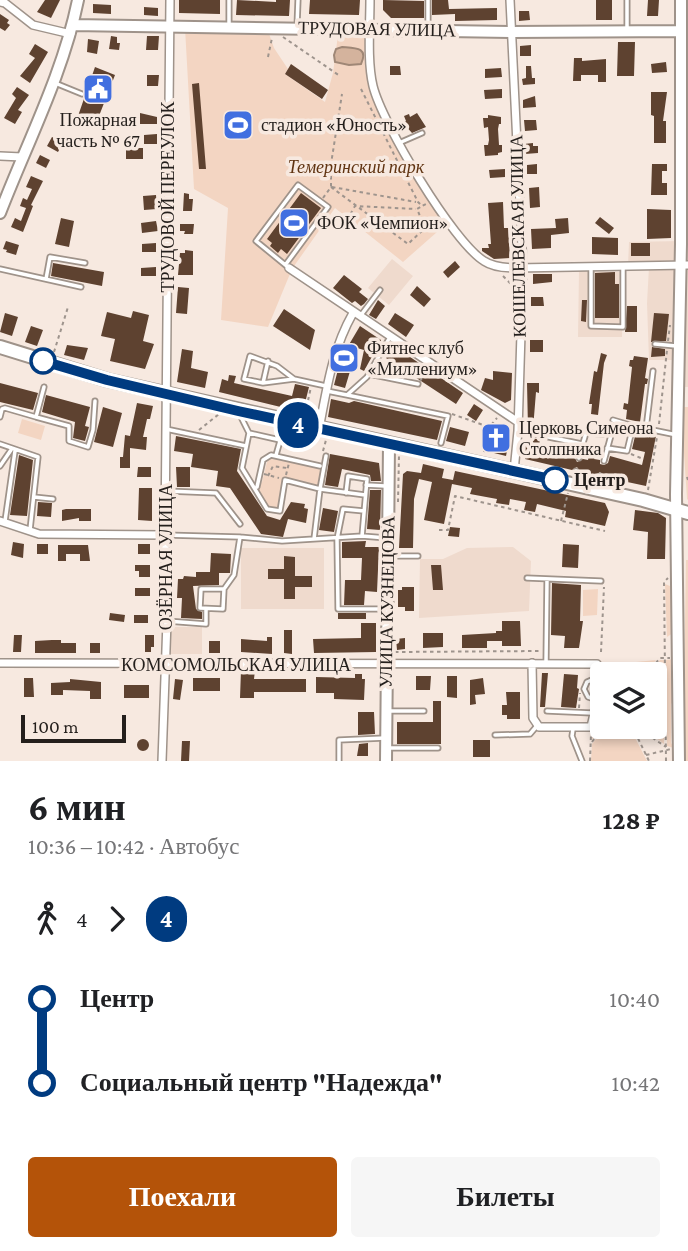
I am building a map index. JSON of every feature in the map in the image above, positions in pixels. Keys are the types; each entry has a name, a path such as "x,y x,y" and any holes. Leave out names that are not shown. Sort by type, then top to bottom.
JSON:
{"main road":[{"path":"0,347 79,373 166,394 682,511"}],"street":[{"path":"0,213 53,82 72,30 78,0"},
{"name":"ТРУДОВОЙ ПЕРЕУЛОК","path":"166,394 170,0"},
{"path":"370,0 372,84 379,103 399,144 433,200 465,243 483,261 492,265 523,268 684,265"},
{"name":"КОШЕЛЕВСКАЯ УЛИЦА","path":"510,0 523,268 518,431 514,471"},
{"path":"679,761 677,657 682,511 677,435 685,184 685,31 681,0"},
{"path":"0,2 33,25 72,30"},
{"name":"ТРУДОВАЯ УЛИЦА","path":"72,30 169,26 511,33 685,31"},
{"path":"0,156 22,157"},
{"path":"287,266 518,422"},
{"path":"319,429 325,388 342,333 356,315"},
{"name":"ОЗЁРНАЯ УЛИЦА","path":"162,761 167,621 166,394"},
{"name":"УЛИЦА КУЗНЕЦОВА","path":"386,761 389,444"},
{"path":"2,522 30,532 165,535"},
{"name":"КОМСОМОЛЬСКАЯ УЛИЦА","path":"0,663 386,666 590,663"},
{"path":"532,663 533,718 537,725 590,727"}],"lane":[{"path":"229,0 229,27"},
{"path":"296,27 298,0"},
{"path":"428,0 428,30"},
{"path":"627,31 628,0"},
{"path":"53,82 82,94"},
{"path":"399,144 422,133"},
{"path":"299,185 328,207 287,266 256,242 299,185"},
{"path":"46,279 50,257 85,263"},
{"path":"591,266 591,326 623,327 623,265"},
{"path":"0,269 80,287"},
{"path":"356,315 380,290"},
{"path":"347,395 369,373 390,337"},
{"path":"655,344 678,351"},
{"path":"294,379 268,361 250,356 244,379 263,383 294,379 347,395 448,416 441,443"},
{"path":"263,383 268,361"},
{"path":"646,429 653,371"},
{"path":"369,373 418,384"},
{"path":"36,416 44,387"},
{"path":"0,416 5,408 69,426 69,441 89,447 95,401"},
{"path":"238,411 248,433 243,468 267,509 280,511 285,480 320,489 365,495"},
{"path":"614,420 677,435"},
{"path":"276,456 280,440 296,424"},
{"path":"579,458 586,432 603,434 615,428 629,429 633,426"},
{"path":"606,451 627,452 633,426"},
{"path":"166,429 246,446"},
{"path":"518,431 582,446"},
{"path":"604,461 611,432"},
{"path":"248,433 280,440"},
{"path":"0,444 38,457 30,532"},
{"path":"0,466 13,450"},
{"path":"2,522 13,450"},
{"path":"257,489 266,456 320,466"},
{"path":"314,540 326,456"},
{"path":"346,493 348,476 367,479 362,536"},
{"path":"366,485 389,487"},
{"path":"166,491 216,493 240,524"},
{"path":"34,497 53,499"},
{"path":"364,511 343,509 337,539 338,609 379,609"},
{"path":"165,535 282,541 362,536 389,538"},
{"path":"224,589 201,589 200,608 223,609 224,589 234,575 240,537"},
{"path":"388,556 418,556"},
{"path":"527,578 602,584"},
{"path":"547,579 546,651 550,665"},
{"path":"167,621 206,624 206,609"},
{"path":"590,680 584,690 590,698"},
{"path":"386,711 424,711"},
{"path":"547,711 590,713"},
{"path":"495,735 530,734 537,725"},
{"path":"573,727 572,736 582,761"},
{"path":"339,761 339,740 438,748"}],"path":[{"path":"268,27 273,30 268,57"},
{"path":"284,38 340,76"},
{"path":"361,89 422,206"},
{"path":"321,199 331,187 331,164 342,94"},
{"path":"331,187 418,202"},
{"path":"331,187 408,244 425,228 417,209"},
{"path":"355,206 417,209 433,200"},
{"path":"347,220 355,206"},
{"path":"492,265 522,295"},
{"path":"53,354 68,307"},
{"path":"648,491 658,431 678,351 670,323"},
{"path":"418,384 431,364"},
{"path":"304,414 312,383"},
{"path":"484,452 491,428 502,411"},
{"path":"448,416 452,413 491,428"},
{"path":"192,434 219,415"},
{"path":"582,446 606,451"},
{"path":"627,452 643,459"},
{"path":"260,474 268,476 285,480 288,468 273,466 268,476"},
{"path":"561,521 568,492"},
{"path":"439,530 447,530 456,496 605,531"},
{"path":"666,761 664,582 669,577"},
{"path":"601,652 602,584"},
{"path":"394,652 546,651"},
{"path":"655,658 677,657"},
{"path":"657,662 660,658"},
{"path":"590,761 591,739"},
{"path":"591,743 594,739"},
{"path":"639,739 649,761"},
{"path":"654,739 666,748"},
{"path":"646,755 666,748 679,749"}],"shaded area":[{"path":"342,47 362,51 361,64 335,62 336,49"},
{"path":"688,231 688,387 681,387 677,360 649,360 649,267 628,266 629,242 681,241"},
{"path":"392,259 413,276 389,305 368,288"},
{"path":"579,271 623,272 622,337 578,337"},
{"path":"513,547 531,561 529,611 419,618 420,559 443,559 467,548"},
{"path":"241,548 324,548 324,609 241,609"},
{"path":"170,627 202,627 202,654 170,654"}],"green space":[{"name":"Темеринский парк","path":"185,28 267,28 274,48 288,69 285,74 325,102 333,73 338,35 366,36 367,77 371,92 397,146 445,225 403,262 335,208 292,269 268,327 221,320 228,208 194,189"},
{"path":"681,407 688,407 688,500 687,499"},
{"path":"22,419 45,426 41,440 18,433"},
{"path":"271,457 324,470 320,489 285,481 279,511 267,509 257,489"},
{"path":"686,560 688,761 685,761 683,754"},
{"path":"665,584 670,586 672,591 673,633 667,637"},
{"path":"598,589 597,615 583,616 583,590"},
{"path":"674,659 671,743 674,748 667,746 666,660"},
{"path":"596,739 636,739 647,761 591,761 592,744"}],"building":[{"path":"45,0 60,0 51,18 37,12"},
{"path":"179,0 220,0 220,14 179,13"},
{"path":"237,0 290,0 289,16 236,15"},
{"path":"310,0 360,0 359,15 309,14"},
{"path":"383,0 424,1 424,18 391,18 383,10"},
{"path":"432,0 448,0 449,9 497,8 497,20 455,21 455,14 432,15"},
{"path":"596,0 612,0 612,20 596,20"},
{"path":"648,0 659,0 658,16 647,16"},
{"path":"93,4 111,5 111,14 93,13"},
{"path":"144,7 158,8 158,16 144,15"},
{"path":"519,11 529,11 530,20 519,21"},
{"path":"0,14 9,20 7,23 10,25 5,31 0,28"},
{"path":"111,36 117,37 119,50 109,49"},
{"path":"147,36 159,36 158,50 146,50"},
{"path":"88,39 99,41 97,54 87,52"},
{"path":"618,42 635,42 634,76 617,76"},
{"path":"35,44 48,52 30,83 20,76 35,58 29,54"},
{"path":"531,45 531,56 520,56 520,46"},
{"path":"574,58 582,58 582,61 606,59 606,82 598,82 598,75 581,75 581,81 573,81"},
{"path":"666,62 667,72 652,73 651,64"},
{"path":"291,64 328,90 322,99 285,74"},
{"path":"390,66 400,66 401,75 390,75"},
{"path":"526,66 531,66 535,84 523,85"},
{"name":"Пожарная часть № 67","path":"95,67 115,75 99,116 115,122 112,129 78,116"},
{"path":"501,68 502,77 485,78 485,69"},
{"path":"147,75 159,75 158,86 147,86"},
{"path":"199,83 206,169 199,169 192,84"},
{"path":"17,87 29,95 18,110 22,112 15,124 4,118 16,98 12,94"},
{"path":"502,89 502,98 485,99 484,90"},
{"path":"651,92 667,92 663,121 666,121 666,143 654,143"},
{"path":"535,96 536,107 523,108 523,100"},
{"path":"63,110 72,115 68,123 59,119"},
{"path":"140,113 157,117 157,124 140,124"},
{"path":"417,113 426,127 412,133 403,123 406,121 404,116 409,114 410,117"},
{"path":"488,115 501,117 498,129 502,152 498,155 485,156 484,145 488,145 489,140 488,127 484,128 483,118 488,118"},
{"path":"524,120 536,120 537,130 525,131"},
{"path":"157,134 157,144 144,144 144,135"},
{"path":"52,137 63,142 58,152 47,146"},
{"path":"533,143 533,146 538,146 538,153 525,154 524,144"},
{"path":"126,148 143,148 143,159 126,159"},
{"path":"40,155 50,160 46,168 36,163"},
{"path":"537,164 537,174 527,174 527,165"},
{"path":"652,164 667,164 667,171 662,171 662,183 667,183 667,195 651,195"},
{"path":"505,169 505,177 490,178 489,170"},
{"path":"31,176 43,181 31,205 33,206 23,232 11,227 15,218 21,221 26,208 20,206 23,198 27,200 32,189 26,187"},
{"path":"539,187 540,207 530,208 529,188"},
{"path":"184,193 189,194 189,199 193,199 192,211 183,211"},
{"name":"ФОК «Чемпион»","path":"301,193 321,208 287,254 281,249 278,253 267,239"},
{"path":"156,195 157,209 144,210 143,196"},
{"path":"503,202 504,228 508,228 510,258 494,259 482,251 482,248 489,248 488,244 491,244 488,203"},
{"path":"647,209 671,210 671,238 647,239"},
{"path":"600,217 614,228 609,234 595,223"},
{"path":"61,218 74,221 69,247 55,244"},
{"path":"568,218 569,233 551,235 551,248 532,249 531,229 556,228 555,219"},
{"path":"156,221 158,231 142,233 141,223"},
{"path":"180,224 194,224 193,234 180,231"},
{"path":"592,237 618,238 618,255 592,254"},
{"path":"6,241 19,245 16,255 3,249"},
{"path":"156,243 156,252 142,252 142,244"},
{"path":"631,243 650,243 650,256 631,256"},
{"path":"185,250 193,251 193,275 178,275 180,253 185,253"},
{"path":"455,261 460,267 448,278 443,272"},
{"path":"53,263 104,272 102,286 51,276"},
{"path":"156,267 156,276 141,276 141,268"},
{"path":"615,272 615,284 619,284 619,318 595,318 595,273"},
{"path":"533,274 552,274 552,282 533,284"},
{"path":"344,275 362,289 359,292 368,299 361,306 355,301 352,303 333,288"},
{"path":"417,286 431,299 424,307 410,295"},
{"path":"178,287 189,288 187,314 176,313"},
{"path":"531,297 543,297 544,306 531,306"},
{"path":"378,300 385,306 376,319 369,315"},
{"path":"582,300 587,300 586,322 581,321"},
{"path":"627,306 637,306 637,332 625,332"},
{"path":"284,309 315,330 310,350 273,326"},
{"path":"133,311 149,315 143,341 154,344 145,369 110,361 115,339 101,336 107,312 131,318"},
{"path":"5,313 18,317 12,336 0,332"},
{"path":"395,313 414,325 406,337 388,324"},
{"path":"654,313 669,314 666,341 651,342"},
{"path":"31,326 43,330 37,346 25,342"},
{"path":"360,326 381,340 364,371 360,369 364,350 357,348 345,388 334,385 341,358"},
{"path":"530,340 543,340 543,352 530,352"},
{"path":"67,345 88,348 84,360 64,355"},
{"path":"394,346 463,393 456,404 386,358"},
{"path":"652,347 665,349 665,356 651,357"},
{"path":"182,349 193,351 191,368 208,372 205,388 177,382"},
{"path":"601,353 607,355 598,415 591,414 592,404 589,404 594,371 597,372"},
{"path":"634,356 648,358 645,378 648,379 640,422 626,419 627,410 623,409 624,403 628,404 632,367 629,366"},
{"path":"493,371 512,373 511,400 505,403 481,390 485,378 493,380"},
{"path":"229,375 236,376 234,383 292,396 295,384 309,387 304,407 294,405 293,410 219,392 222,379 228,381"},
{"path":"0,383 38,393 33,410 0,402"},
{"path":"527,383 539,383 533,429 528,428"},
{"path":"46,395 90,407 85,426 89,427 85,441 73,438 75,422 42,412"},
{"path":"331,399 349,403 354,401 442,421 437,440 328,417"},
{"path":"137,403 153,406 143,437 147,437 146,450 130,448 130,468 120,468 125,435 130,436"},
{"path":"474,404 483,410 476,421 467,415"},
{"path":"103,407 122,413 113,447 94,442"},
{"name":"Церковь Симеона Столпника","path":"495,426 503,428 500,445 508,446 506,456 486,451"},
{"path":"450,427 469,432 465,446 446,441"},
{"path":"636,432 656,436 646,486 604,477 600,472 596,475 580,472 577,467 572,470 525,459 526,443 531,444 532,438 540,440 539,445 569,452 570,446 577,447 577,462 588,460 589,455 604,465 608,463 610,456 642,465 645,452 632,449"},
{"path":"176,436 241,449 237,471 267,516 280,520 291,502 305,504 304,508 308,509 306,523 288,519 283,537 261,534 230,488 216,486 218,471 191,467 193,454 174,451"},
{"path":"330,454 379,463 381,481 371,481 370,475 342,469 338,487 325,485"},
{"path":"19,455 33,460 27,516 10,515"},
{"path":"423,464 444,469 442,478 453,480 455,471 605,503 609,512 605,526 565,517 566,511 537,504 535,512 524,510 526,502 510,499 509,505 496,503 497,499 470,494 472,488 452,484 444,524 424,520 432,482 419,479 414,499 413,548 399,548 403,474 407,471 421,473"},
{"path":"138,467 151,467 151,477 137,477"},
{"path":"176,467 190,467 190,487 177,487"},
{"path":"139,488 152,488 152,521 138,520"},
{"path":"370,490 381,490 380,530 367,529"},
{"path":"38,502 52,503 51,517 37,516"},
{"path":"323,508 338,511 334,532 319,530"},
{"path":"91,509 91,521 79,521 79,518 62,521 62,510"},
{"path":"635,510 658,513 666,518 665,559 647,559 648,532 633,530"},
{"path":"450,527 460,528 459,537 448,536"},
{"path":"366,541 365,547 379,547 377,592 365,591 364,605 344,605 345,580 361,580 362,558 342,558 342,542"},
{"path":"13,542 24,544 23,558 11,555"},
{"path":"37,544 48,544 48,554 37,554"},
{"path":"138,544 150,544 150,554 138,554"},
{"path":"563,544 579,545 578,568 562,567"},
{"path":"58,545 88,545 90,561 80,561 80,554 66,554 66,561 58,561"},
{"path":"211,553 231,554 230,573 219,573 219,585 193,586 196,609 202,612 202,619 181,618 182,598 177,598 178,579 183,579 184,576 196,577 196,572 210,572"},
{"path":"284,556 295,557 295,576 312,576 312,587 295,587 295,599 284,599 284,579 268,579 268,569 284,569"},
{"path":"135,565 150,565 150,577 139,577"},
{"path":"431,565 441,565 443,590 433,590"},
{"path":"552,583 581,585 580,621 583,621 579,648 564,648 565,636 551,635"},
{"path":"402,587 414,587 414,611 405,611 405,607 398,607 398,590 402,590"},
{"path":"135,588 150,588 150,596 135,596"},
{"path":"110,613 125,615 124,622 109,620"},
{"path":"338,613 366,613 366,619 338,619"},
{"path":"134,615 148,615 148,623 134,623"},
{"path":"502,621 520,621 521,646 502,646 502,641 487,641 487,648 462,648 462,635 502,631"},
{"path":"361,623 376,623 376,652 314,653 313,639 361,638"},
{"path":"284,630 292,630 292,654 284,653"},
{"path":"423,633 443,633 443,647 423,648"},
{"path":"14,635 22,635 21,652 13,652"},
{"path":"145,635 154,635 151,652 145,652"},
{"path":"267,637 272,637 272,654 241,652 241,639 267,641"},
{"path":"405,638 405,649 397,650 396,639"},
{"path":"61,640 61,643 76,643 76,653 35,653 35,641"},
{"path":"209,641 220,641 220,653 209,653"},
{"path":"90,643 100,643 100,653 90,653"},
{"path":"241,670 255,670 254,679 306,679 306,692 254,692 254,698 240,698"},
{"path":"542,673 548,673 545,707 540,707"},
{"path":"355,674 362,674 362,679 365,679 364,700 334,699 334,693 316,693 316,677 355,678"},
{"path":"564,674 578,675 576,708 561,707"},
{"path":"416,676 431,676 430,690 416,690"},
{"path":"447,676 457,676 457,698 447,697"},
{"path":"24,678 33,678 34,697 24,697"},
{"path":"193,678 220,678 220,691 193,691"},
{"path":"483,678 485,694 475,695 476,704 470,705 470,680"},
{"path":"70,679 101,682 101,699 90,699 90,691 63,690 63,695 51,695 51,683 70,682"},
{"path":"175,679 183,680 180,700 173,699"},
{"path":"124,685 149,685 149,698 124,698"},
{"path":"506,692 520,692 520,719 507,719 507,715 502,715 502,705 507,705"},
{"path":"433,701 441,701 441,744 397,744 397,722 433,722"},
{"path":"358,712 374,712 375,734 358,735"},
{"path":"138,740 148,740 148,750 138,750"},
{"path":"473,740 490,740 490,757 473,757"},
{"path":"182,741 190,741 189,761 181,761"},
{"path":"368,743 368,756 357,756 359,744"}],"bus line":[{"name":"4","path":"43,361 79,373 238,411 555,480"}],"place":[{"name":"Пожарная часть № 67","path":"98,89"},
{"name":"стадион «Юность»","path":"238,125"},
{"name":"ФОК «Чемпион»","path":"294,223"},
{"name":"Фитнес клуб «Миллениум»","path":"344,358"},
{"name":"Церковь Симеона Столпника","path":"496,438"},
{"name":"Центр","path":"555,480"}]}
